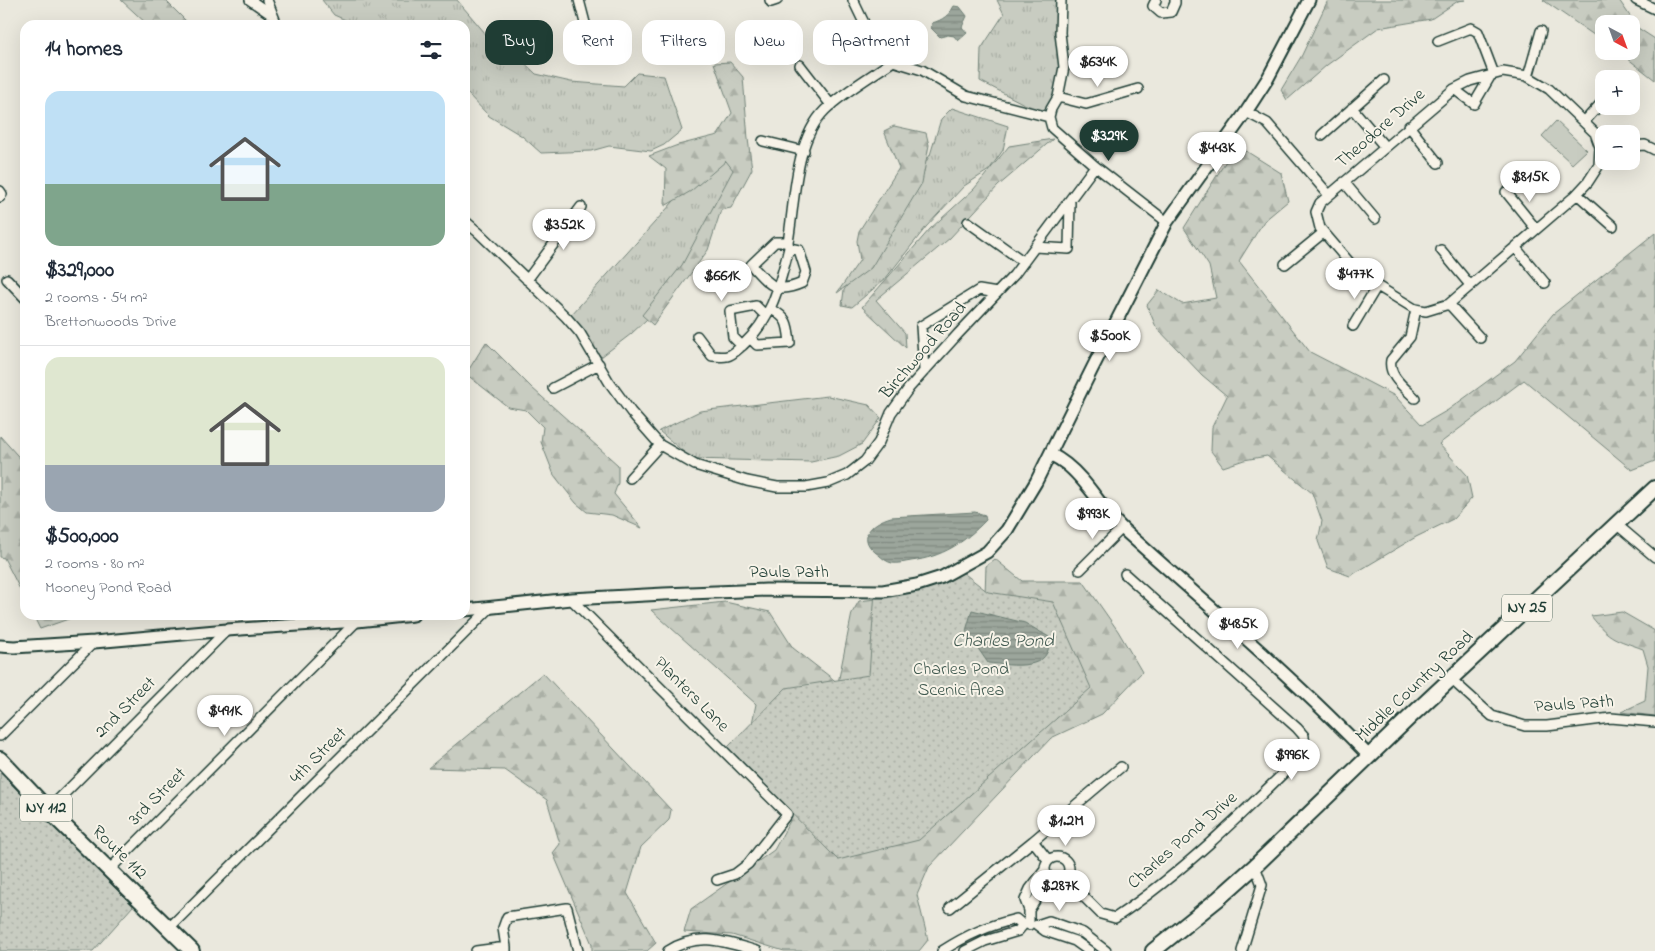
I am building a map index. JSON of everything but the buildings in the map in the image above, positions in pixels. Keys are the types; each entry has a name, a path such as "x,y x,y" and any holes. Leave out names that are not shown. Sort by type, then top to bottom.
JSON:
{"main road":[{"name":"Middle Country Road","path":"1153,951 1218,899 1255,866 1368,756 1615,523 1655,488"},
{"name":"Route 112","path":"0,759 48,810 192,951"}],"street":[{"path":"250,0 272,15"},
{"path":"267,0 274,20"},
{"path":"579,0 584,20"},
{"path":"770,0 771,2 778,0"},
{"path":"853,0 863,20"},
{"path":"1060,0 1060,33 1064,68 1058,97 1051,109 1049,118 1052,128 1095,166 1167,222"},
{"path":"1156,0 1153,6 1162,13 1171,12 1175,0"},
{"name":"Pauls Path","path":"470,609 571,599 766,590 883,591 917,586 942,577 987,552 1007,530 1036,482 1167,222 1246,112 1268,78 1309,0"},
{"path":"1636,0 1655,9"},
{"path":"1438,40 1471,28 1476,29 1493,74 1474,104 1454,89"},
{"path":"1528,77 1541,31"},
{"path":"800,65 831,105"},
{"path":"697,336 712,356 729,356 750,338 769,312 779,288 788,245 796,179 804,151 816,122 831,105 887,65"},
{"path":"906,65 922,70 966,96 1049,118"},
{"name":"Theodore Drive","path":"1595,133 1549,89 1528,77 1503,72 1470,81 1454,89 1320,203 1316,212 1317,222 1323,233 1356,272 1416,309 1426,311 1449,304 1577,194 1596,170"},
{"path":"1322,134 1384,80"},
{"path":"1058,97 1086,104 1138,89"},
{"path":"1352,108 1385,147"},
{"path":"1584,122 1595,110"},
{"path":"1246,112 1267,123 1329,195"},
{"path":"1409,126 1438,163"},
{"path":"762,141 804,151"},
{"path":"1640,145 1645,145 1655,150"},
{"name":"Birchwood Road","path":"470,225 575,328 631,412 660,445 695,465 747,481 777,487 806,487 828,483 847,475 865,461 878,442 891,414 909,388 1024,262 1095,166"},
{"path":"1344,182 1375,219"},
{"path":"0,191 2,194 0,197"},
{"path":"1506,192 1536,229"},
{"path":"1577,194 1613,226"},
{"path":"1035,247 1069,249 1070,200"},
{"path":"527,280 581,207"},
{"path":"968,222 1024,262"},
{"path":"1285,264 1323,233"},
{"path":"775,242 788,245 799,250 806,272 802,283 788,290 770,285 751,265 775,242"},
{"path":"1515,247 1545,283"},
{"path":"1441,250 1470,285"},
{"path":"7,278 20,292"},
{"path":"1353,326 1377,286"},
{"path":"924,370 921,326 979,290 997,293"},
{"path":"1449,304 1480,338"},
{"path":"742,346 733,337 730,311 756,306 769,312 780,314 788,323 790,343 757,345 750,338"},
{"path":"1415,398 1392,374 1390,360 1410,337 1416,309"},
{"path":"553,388 599,364"},
{"path":"630,478 660,445"},
{"path":"1050,454 1067,464 1122,528 1293,681 1368,756"},
{"path":"1615,523 1655,557"},
{"path":"1080,570 1122,528"},
{"name":"Charles Pond Drive","path":"1065,878 1100,914 1115,918 1133,906 1195,855 1305,752 1304,736 1297,728 1125,574"},
{"name":"Planters Lane","path":"571,599 787,814 748,864 735,874 717,880"},
{"name":"4th Street","path":"169,928 491,607"},
{"path":"0,646 14,647 94,642 318,620"},
{"path":"342,620 366,620"},
{"name":"3rd Street","path":"110,869 356,621"},
{"name":"2nd Street","path":"48,810 226,630"},
{"path":"0,736 94,642"},
{"name":"Pauls Path","path":"1451,679 1492,716 1525,726 1547,726 1611,718 1655,722"},
{"path":"950,908 1121,767"},
{"path":"1033,841 1048,860"},
{"path":"1030,925 1029,910 1025,900 1030,889 1044,871 1048,860 1052,857 1058,857 1065,859 1069,864 1069,872 1065,878 1059,881 1051,881 1046,877 1044,871"},
{"path":"1242,951 1262,885 1255,866"},
{"path":"1029,910 1051,881"},
{"path":"476,951 506,949 503,928 507,916 567,908 578,951"},
{"path":"942,951 963,937 988,926 1016,919 1075,941 1089,951"},
{"path":"965,951 985,941 1018,931 1030,925 1049,921 1083,933 1106,951"},
{"path":"668,951 682,943 715,939 757,951"}],"green space":[{"path":"121,0 165,0 185,20 143,20"},
{"path":"322,0 457,0 485,33 485,65 527,65 536,74 571,82 624,86 637,73 664,76 682,130 664,145 651,151 609,146 591,151 541,153 522,136 489,116 470,96 470,20 346,20 334,15"},
{"path":"997,0 1061,0 1064,67 1049,117 980,81 981,49 1004,14"},
{"path":"1328,0 1465,0 1458,1 1431,19 1378,28 1327,65 1287,100 1281,90 1302,55"},
{"path":"1543,0 1619,0 1629,15 1595,15 1595,36"},
{"path":"1640,29 1655,39 1655,80 1629,60 1640,60"},
{"path":"725,62 730,62 743,77 752,169 731,208 721,210 708,250 653,325 642,315 682,265 733,170 726,161 691,191 665,206 666,169 649,156 678,145 718,135 732,113 715,65 725,65"},
{"path":"952,108 1008,126 1003,150 989,170 964,186 926,227 886,278 852,307 842,305 844,290 876,245 930,155 941,119"},
{"path":"1556,121 1587,150 1572,164 1542,136"},
{"path":"894,126 926,133 929,145 922,183 871,268 837,293 860,260 857,241 859,231 899,168 884,131"},
{"path":"1053,139 998,186 950,238 876,300 905,333 906,348 862,307 930,229 974,189 1009,146"},
{"path":"725,150 740,164 663,304 631,334 601,357 571,315 711,160"},
{"path":"1246,151 1281,173 1288,201 1264,221 1239,261 1310,352 1395,396 1422,425 1448,410 1515,361 1553,314 1655,233 1655,461 1632,470 1524,380 1439,444 1467,475 1472,498 1453,519 1416,537 1350,576 1328,568 1318,541 1322,521 1312,493 1267,456 1244,460 1223,467 1211,451 1212,427 1227,396 1202,375 1156,327 1147,305 1159,290 1182,304 1216,298 1209,266 1184,228 1226,161"},
{"path":"486,342 532,388 618,465 618,483 614,494 642,528 612,515 587,512 576,503 554,475 541,442 543,427 526,410 508,407 470,377 470,368"},
{"path":"828,396 869,405 881,418 862,444 839,456 811,462 692,459 659,431 700,411"},
{"path":"0,436 20,458 20,589 4,558 0,557"},
{"path":"995,559 1022,581 1083,581 1118,631 1142,672 1102,714 1051,738 929,867 917,895 928,940 919,951 784,951 732,935 684,932 691,909 774,850 790,821 790,810 748,743 756,704 651,610 725,602 770,612 793,648 838,683 852,613 859,601 918,594 985,594 986,566"},
{"name":"Charles Pond Scenic Area","path":"961,571 988,592 1053,602 1091,688 919,840 838,860 727,748 786,688 869,675 875,591"},
{"path":"1622,612 1655,631 1655,716 1621,712 1645,701 1648,666 1643,649 1614,638 1603,630 1591,616"},
{"path":"36,620 66,620 40,629"},
{"path":"543,673 671,810 669,820 641,847 627,893 656,943 647,951 592,951 592,944 553,853 560,844 547,800 505,770 428,768"},
{"path":"0,773 133,906 93,951 0,951"}],"water":[{"path":"954,6 960,7 967,16 962,27 967,33 958,41 954,36 940,37 931,28 932,23 945,17"},
{"path":"975,512 985,515 986,520 961,542 933,556 892,563 886,561 868,543 868,532 872,527 891,517"},
{"name":"Charles Pond","path":"972,610 1025,623 1049,637 1049,649 1045,657 1038,662 1029,664 1008,665 988,663 966,631"}]}
